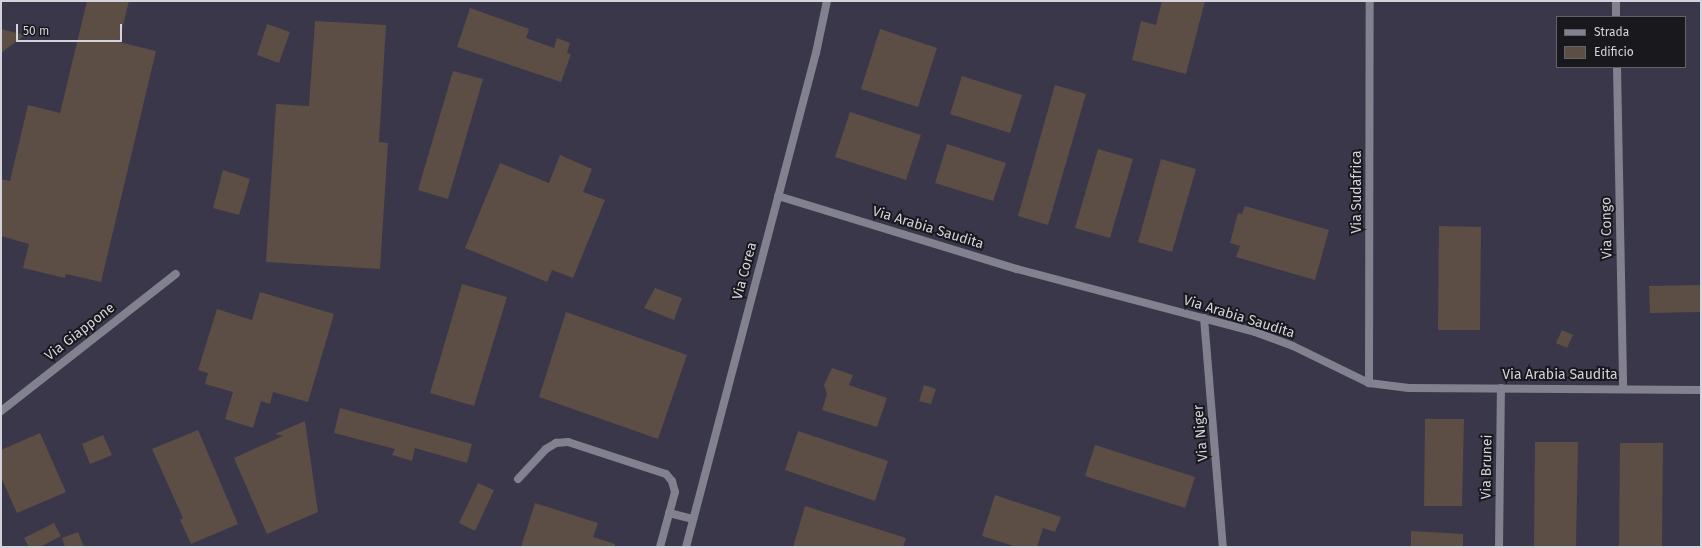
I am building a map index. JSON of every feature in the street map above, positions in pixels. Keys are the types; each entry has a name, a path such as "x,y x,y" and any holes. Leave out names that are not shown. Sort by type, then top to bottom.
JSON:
{"street":[{"name":"Via Corea","path":"686,547 816,54 827,1"},
{"name":"Via Sudafrica","path":"1369,383 1370,1"},
{"path":"1616,1 1616,16"},
{"name":"Via Congo","path":"1617,68 1623,388"},
{"name":"Via Arabia Saudita","path":"778,196 1017,269 1204,318 1293,346 1369,383 1409,388 1623,388 1701,390"},
{"name":"Via Giappone","path":"1,411 176,274"},
{"name":"Via Niger","path":"1204,318 1223,547"},
{"name":"Via Brunei","path":"1499,547 1501,388"},
{"path":"518,479 546,449 556,443 568,442 666,474 672,481 675,492 660,547"},
{"path":"669,513 693,519"}],"shaded area":[{"path":"1,1 1701,1 1701,547 1,547"}],"building":[{"path":"87,1 129,1 119,42 156,51 101,282 66,274 65,278 23,268 29,244 1,236 1,179 10,181 28,105 60,113"},
{"path":"1162,1 1205,1 1186,74 1132,60 1141,21 1156,25"},
{"path":"470,8 529,29 526,38 554,48 557,38 570,43 567,53 571,54 561,82 457,47"},
{"path":"315,21 386,25 379,142 388,143 380,269 266,262 276,104 309,106"},
{"path":"267,24 290,32 279,63 257,55"},
{"path":"1,29 25,35 1,53"},
{"path":"880,29 937,48 918,107 861,89"},
{"path":"453,71 483,79 448,199 418,190"},
{"path":"962,76 1022,95 1010,133 950,114"},
{"path":"1055,85 1086,94 1048,225 1018,216"},
{"path":"850,112 921,135 906,180 835,157"},
{"path":"947,144 1006,163 993,201 935,183"},
{"path":"1098,149 1133,159 1110,238 1075,228"},
{"path":"560,155 592,169 583,192 605,200 573,278 552,270 547,282 465,248 500,163 549,183"},
{"path":"1161,159 1196,169 1172,252 1138,242"},
{"path":"223,170 250,179 239,215 213,208"},
{"path":"1245,206 1329,230 1315,280 1236,257 1240,246 1230,243 1238,213 1242,214"},
{"path":"1439,226 1481,227 1480,330 1438,330"},
{"path":"462,284 507,297 474,406 430,393"},
{"path":"1701,285 1701,312 1650,313 1649,286"},
{"path":"655,288 682,298 674,320 644,308"},
{"path":"260,292 334,314 308,402 273,392 270,404 261,401 253,428 225,419 233,392 205,384 208,373 198,370 217,309 252,320"},
{"path":"566,312 687,355 658,439 539,397"},
{"path":"1562,330 1573,335 1567,348 1556,343"},
{"path":"832,368 853,375 849,385 887,398 877,427 822,410 827,394 824,385"},
{"path":"924,385 936,389 931,404 919,401"},
{"path":"340,408 472,444 467,463 415,448 412,461 392,455 395,449 334,433"},
{"path":"1425,419 1464,419 1462,506 1424,506"},
{"path":"305,421 318,512 267,534 234,458 283,436 275,434"},
{"path":"198,430 238,524 191,544 180,520 183,518 152,449"},
{"path":"798,431 888,461 875,501 785,470"},
{"path":"40,433 66,492 17,513 1,477 1,450"},
{"path":"103,435 112,455 90,464 82,444"},
{"path":"1535,442 1578,442 1576,547 1534,547"},
{"path":"1620,443 1663,443 1662,547 1619,547"},
{"path":"1095,445 1195,477 1185,508 1085,476"},
{"path":"478,483 494,490 475,531 459,523"},
{"path":"995,495 1061,517 1055,532 1043,528 1037,547 1017,547 982,536"},
{"path":"535,503 598,523 593,537 615,544 615,547 521,547"},
{"path":"805,506 906,538 903,547 793,547"},
{"path":"54,523 61,536 40,547 29,547 24,538"},
{"path":"1411,531 1463,534 1463,547 1411,547"},
{"path":"78,532 84,547 65,547 62,538"}]}
